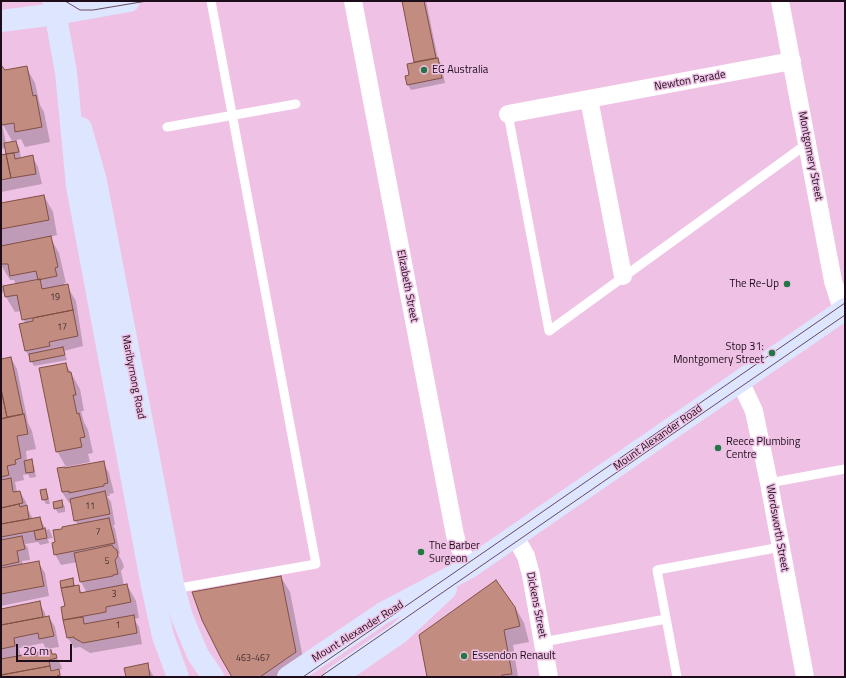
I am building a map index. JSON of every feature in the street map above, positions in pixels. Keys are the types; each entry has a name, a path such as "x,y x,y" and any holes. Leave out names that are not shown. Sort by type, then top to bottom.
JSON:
{"main road":[{"path":"1,21 54,8 129,1"},
{"name":"Maribyrnong Road","path":"54,8 66,72 96,181 174,589 182,617 198,655 212,677"},
{"name":"Maribyrnong Road","path":"66,72 77,186 152,586 163,636 173,671"},
{"name":"Mount Alexander Road","path":"288,677 383,613 470,567 844,310"},
{"name":"Mount Alexander Road","path":"335,677 399,633 470,567"}],"street":[{"name":"Elizabeth Street","path":"353,1 455,535 458,545 470,567"},
{"name":"Montgomery Street","path":"780,1 808,142 833,281 841,306 844,310"},
{"name":"Newton Parade","path":"508,114 792,62"},
{"path":"589,99 623,276"},
{"name":"Wordsworth Street","path":"740,382 754,411 805,677"},
{"name":"Dickens Street","path":"515,537 526,556 528,564 549,677"}],"lane":[{"path":"174,589 316,564 233,115 210,1"},
{"path":"167,127 296,104"},
{"path":"508,114 549,331 808,142"},
{"path":"769,483 845,469"},
{"path":"677,677 657,570 781,547"},
{"path":"543,642 666,619"}],"building":[{"path":"402,1 424,1 436,58 414,62"},
{"name":"EG Australia","path":"438,58 442,78 407,85 405,76 409,75 407,64"},
{"path":"1,65 5,70 27,66 33,96 36,95 42,127 15,132 14,123 2,125"},
{"path":"16,141 19,152 6,154 4,143"},
{"path":"14,153 15,159 33,155 36,174 11,178 6,154"},
{"path":"6,154 11,178 1,180 1,155"},
{"path":"44,195 49,220 1,229 1,203"},
{"path":"51,236 58,267 55,268 57,276 38,280 36,271 10,276 8,264 1,264 1,246"},
{"path":"40,279 42,289 68,284 73,310 22,320 17,295 5,297 3,286"},
{"path":"73,310 78,336 49,342 50,346 25,351 19,324 33,321 33,318"},
{"path":"63,347 65,355 30,362 29,354"},
{"path":"11,357 23,414 7,417 1,389 1,359"},
{"path":"66,363 68,372 71,372 76,395 73,395 77,414 79,413 85,437 80,438 82,447 56,452 39,368"},
{"path":"1,389 7,417 1,419"},
{"path":"24,414 28,434 17,436 21,458 15,460 16,464 7,466 9,475 1,477 1,419"},
{"path":"32,459 34,472 26,473 24,461"},
{"path":"104,461 108,483 104,484 104,486 69,493 69,491 62,492 57,468"},
{"path":"11,478 13,492 20,491 23,503 1,508 1,480"},
{"path":"46,489 48,499 42,500 40,490"},
{"path":"105,491 110,514 74,521 70,499"},
{"path":"62,500 63,507 54,509 53,502"},
{"path":"19,504 20,507 27,505 29,519 1,524 1,508"},
{"path":"40,517 43,529 1,537 1,524"},
{"path":"109,518 115,543 54,555 52,543 55,542 53,530"},
{"path":"45,528 47,538 36,540 34,531"},
{"path":"22,536 25,549 17,551 19,562 1,566 1,540"},
{"path":"112,545 117,550 118,556 115,560 118,574 80,582 74,553"},
{"path":"39,561 44,586 1,594 1,568"},
{"path":"281,576 296,652 260,677 232,677 202,620 192,592"},
{"path":"73,578 74,586 61,588 60,581"},
{"path":"496,580 515,607 520,626 504,630 512,674 502,675 502,677 427,677 419,635"},
{"path":"127,584 131,602 106,607 106,612 63,620 61,607 65,606 61,588 79,585 80,593"},
{"path":"40,601 43,617 1,625 1,609"},
{"path":"134,615 137,633 83,643 74,637 67,638 63,620 83,617 84,624"},
{"path":"49,616 54,636 39,639 38,633 14,638 15,646 1,649 1,625"},
{"path":"51,650 52,654 56,654 57,658 49,660 50,666 1,675 1,659"},
{"path":"148,663 150,677 126,677 124,668"},
{"path":"50,666 51,671 59,669 60,675 57,677 1,677 1,675"}],"tram line":[{"path":"65,1 80,10 93,10 147,1"},
{"path":"303,677 845,303"},
{"path":"320,677 845,315"}],"place":[{"name":"EG Australia","path":"424,70"},
{"name":"The Re-Up","path":"787,284"},
{"name":"Stop 31: Montgomery Street","path":"772,353"},
{"name":"Reece Plumbing Centre","path":"718,448"},
{"name":"The Barber Surgeon","path":"421,552"},
{"name":"Essendon Renault","path":"464,656"}]}
